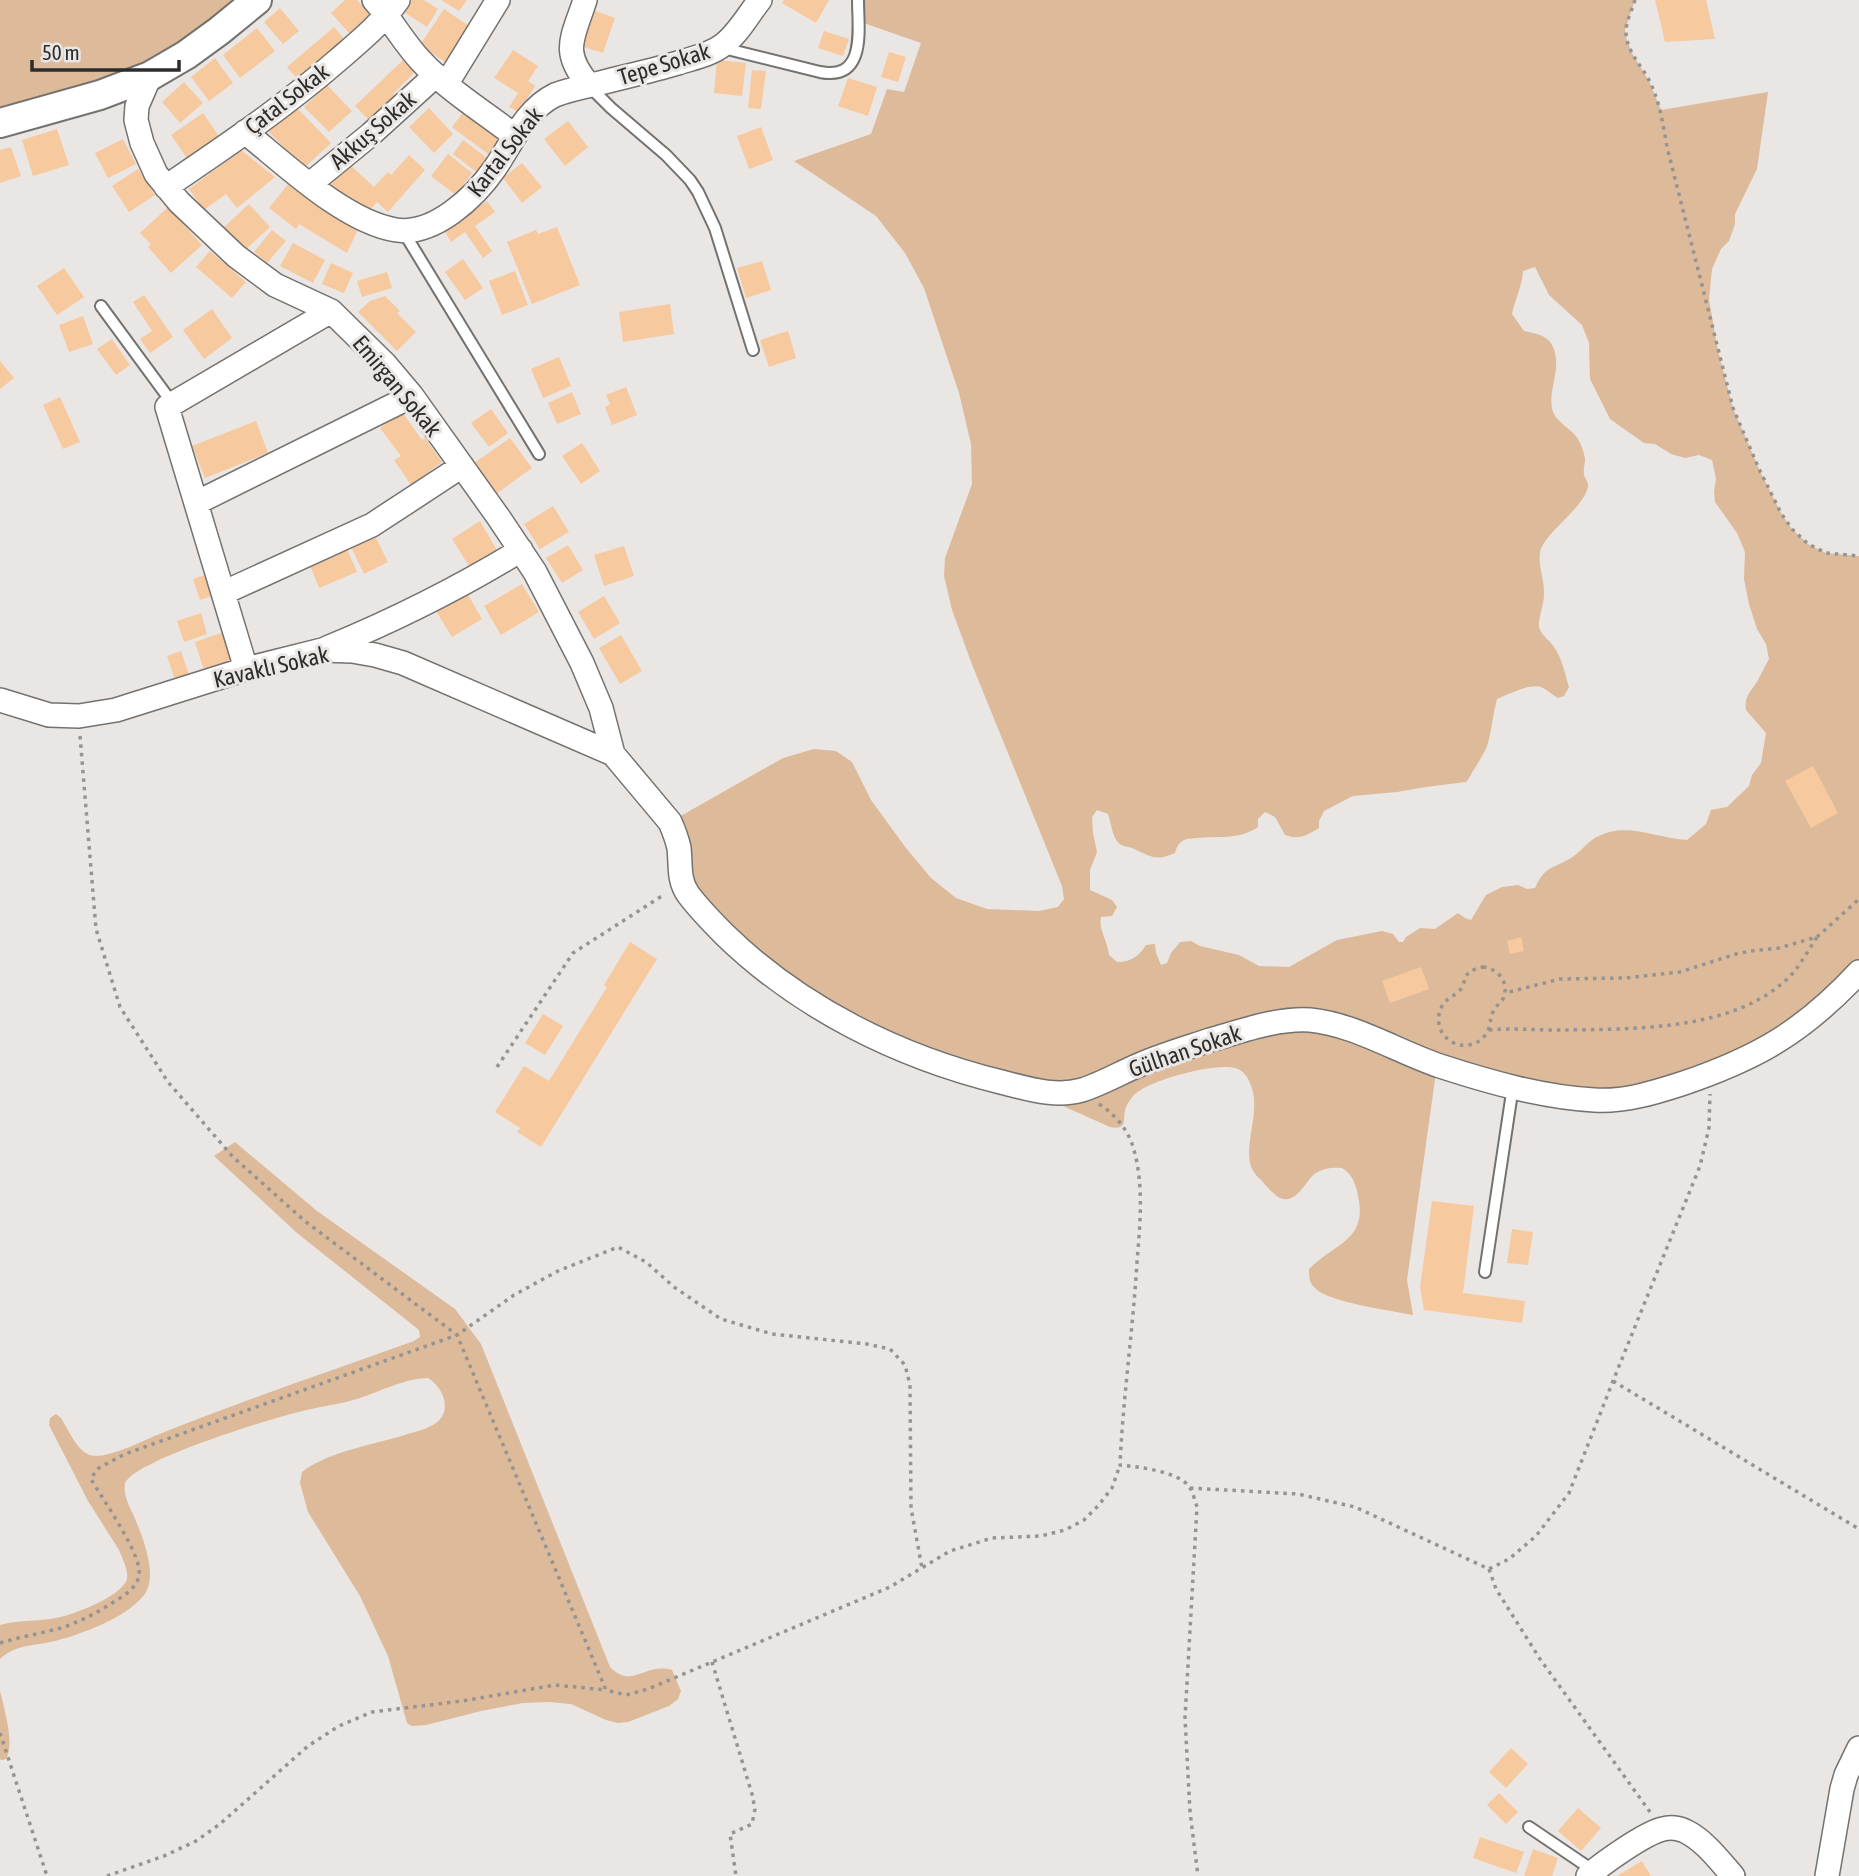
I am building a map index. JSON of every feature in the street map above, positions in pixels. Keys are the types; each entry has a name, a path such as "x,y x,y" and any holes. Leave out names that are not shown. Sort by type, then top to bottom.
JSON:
{"street":[{"path":"0,123 100,94 150,76 186,55 257,0"},
{"name":"Akkuş Sokak","path":"310,184 441,79 498,0"},
{"path":"586,0 571,45 571,54 575,66 589,85"},
{"name":"Tepe Sokak","path":"589,85 678,63 720,47 730,39 760,0"},
{"path":"386,5 412,51 441,79 515,136"},
{"name":"Çatal Sokak","path":"166,187 319,76 378,26 386,5"},
{"name":"Emirgan Sokak","path":"150,76 137,106 136,120 142,144 156,174 192,216 264,278 331,311 385,364 412,396 535,572 582,663 601,708 613,754"},
{"name":"Kartal Sokak","path":"245,132 336,203 372,223 397,231 418,229 454,211 472,197 488,179 530,115 543,102 560,93 589,85"},
{"path":"246,669 167,407 331,311"},
{"path":"196,503 412,396"},
{"path":"223,593 372,526 461,466"},
{"path":"321,650 362,634 472,580 521,550"},
{"name":"Kavaklı Sokak","path":"0,699 49,715 105,713 246,669 321,650 352,651 403,663 613,754"},
{"name":"Gülhan Sokak","path":"613,754 670,822 678,842 685,890 703,913 758,965 782,984 858,1029 899,1048 993,1080 1035,1090 1061,1093 1081,1090 1143,1063 1238,1032 1274,1023 1308,1020 1352,1031 1437,1065 1513,1086 1565,1097 1619,1099 1661,1090 1710,1074 1772,1046 1808,1022 1859,972"},
{"path":"1827,1876 1842,1789 1859,1748"},
{"path":"1597,1873 1641,1840 1662,1829 1677,1828 1690,1834 1708,1849 1733,1876"}],"lane":[{"path":"720,47 821,72 835,73 848,67 857,53 858,0"},
{"path":"589,85 611,108 679,167 698,192 715,228 753,351"},
{"path":"403,230 539,454"},
{"path":"101,306 173,404"},
{"path":"1485,1272 1513,1086"},
{"path":"1530,1827 1597,1873"}],"path":[{"path":"1635,0 1625,30 1627,41 1661,110 1669,157 1733,408 1759,469 1792,529 1808,544 1826,553 1859,556"},
{"path":"79,716 96,929 120,1007 168,1082 233,1157 306,1222 457,1335 606,1690"},
{"path":"496,1067 573,953 682,883"},
{"path":"1489,1030 1669,1025 1735,1010 1774,989 1793,973 1816,937 1859,900"},
{"path":"1505,993 1560,978 1612,979 1679,972 1751,951 1779,948 1816,937"},
{"path":"1478,968 1489,968 1498,973 1504,982 1505,993 1492,1013 1489,1030 1475,1044 1462,1045 1449,1041 1438,1024 1439,1011 1446,1000 1461,989 1469,973 1478,968"},
{"path":"1489,1569 1509,1559 1536,1536 1569,1493 1700,1166 1709,1128 1710,1074"},
{"path":"107,1876 164,1856 196,1841 220,1824 307,1746 339,1726 372,1712 462,1701 555,1685 606,1690 626,1695 648,1689 890,1587 950,1551 992,1538 1041,1536 1065,1530 1084,1520 1112,1488 1120,1465 1133,1327 1141,1195 1134,1148 1128,1135 1109,1110 1081,1090"},
{"path":"0,1643 64,1627 90,1617 133,1590 139,1577 139,1568 123,1533 91,1479 97,1469 125,1454 457,1335 514,1295 558,1271 618,1247 646,1262 674,1287 721,1319 772,1334 890,1349 905,1365 910,1385 911,1508 922,1568"},
{"path":"1613,1381 1859,1529"},
{"path":"1120,1465 1140,1467 1179,1478 1190,1488 1197,1507 1185,1718 1190,1812 1198,1876"},
{"path":"1190,1488 1298,1494 1355,1507 1489,1569 1496,1589 1540,1659 1662,1829"},
{"path":"712,1662 755,1809 751,1824 730,1834 736,1876"},
{"path":"0,1733 47,1876"}],"shaded area":[{"path":"0,0 257,0 186,55 0,123"},
{"path":"858,0 1635,0 1625,30 1627,41 1661,110 1768,92 1757,169 1735,214 1735,224 1729,241 1721,249 1712,269 1709,300 1718,351 1733,408 1781,513 1792,529 1808,544 1826,553 1859,556 1859,972 1808,1022 1619,1099 1437,1065 1407,1280 1413,1315 1334,1298 1323,1294 1312,1284 1309,1269 1354,1232 1360,1211 1356,1187 1348,1173 1342,1168 1335,1168 1316,1173 1290,1198 1278,1197 1271,1191 1252,1169 1249,1158 1253,1093 1247,1077 1240,1070 1228,1067 1201,1070 1155,1083 1131,1098 1120,1127 1110,1127 1054,1102 858,1029 703,913 670,822 783,758 814,749 836,751 852,762 871,800 906,848 931,878 956,898 987,909 1039,911 1058,907 1064,899 1062,886 973,667 952,610 944,576 945,558 972,484 971,444 959,393 924,288 905,253 876,216 794,161 871,134 887,89 904,92 921,43 858,21","holes":["1535,267 1549,295 1582,325 1589,343 1590,379 1610,419 1644,443 1655,444 1671,454 1685,458 1699,455 1712,460 1716,479 1715,502 1737,533 1745,552 1744,579 1749,604 1757,629 1766,644 1769,659 1746,702 1746,710 1766,733 1761,763 1752,775 1749,786 1727,807 1711,810 1706,824 1687,840 1627,830 1603,834 1571,858 1546,872 1535,888 1527,889 1518,885 1502,887 1486,895 1471,920 1458,913 1435,929 1420,928 1403,942 1399,942 1393,934 1382,931 1337,940 1289,967 1259,966 1239,955 1200,946 1191,941 1180,942 1167,963 1161,965 1155,944 1146,945 1130,960 1117,962 1109,955 1100,921 1101,917 1112,916 1117,907 1112,900 1090,890 1090,870 1097,852 1092,817 1097,810 1108,814 1114,835 1120,844 1157,857 1175,853 1179,844 1186,839 1244,834 1258,827 1258,819 1265,812 1275,817 1285,835 1302,836 1319,828 1324,811 1353,796 1466,782 1487,747 1497,699 1533,686 1543,688 1558,698 1564,696 1569,687 1561,661 1539,626 1544,595 1540,553 1547,539 1577,506 1587,490 1585,459 1577,437 1553,412 1551,404 1556,362 1552,345 1544,337 1524,331 1512,314 1523,271"]},
{"path":"235,1142 317,1211 455,1309 481,1344 610,1667 625,1676 654,1669 672,1670 681,1691 678,1699 669,1706 628,1722 618,1723 571,1704 549,1702 523,1703 426,1725 412,1726 407,1723 388,1656 360,1596 308,1512 300,1483 302,1472 325,1459 436,1423 444,1412 444,1399 438,1387 428,1378 401,1383 357,1399 231,1432 174,1453 133,1475 125,1484 125,1492 148,1555 150,1577 144,1595 126,1611 103,1624 66,1638 19,1648 0,1659 0,1625 53,1619 77,1612 117,1592 127,1579 119,1550 88,1501 49,1425 50,1418 56,1414 61,1418 85,1453 105,1455 420,1337 419,1330 297,1233 214,1156"},
{"path":"0,1691 9,1744 6,1759 2,1760 0,1759"}],"building":[{"path":"345,0 357,0 372,15 351,35 331,13"},
{"path":"412,0 424,0 438,9 427,27 404,12"},
{"path":"441,0 467,0 459,11"},
{"path":"784,0 829,0 816,23 782,3"},
{"path":"1655,0 1706,0 1715,39 1665,42"},
{"path":"280,8 299,31 283,44 264,22"},
{"path":"444,9 469,26 445,62 420,45"},
{"path":"593,10 615,18 603,53 581,46"},
{"path":"334,27 345,40 299,81 287,67"},
{"path":"257,28 275,51 240,78 223,55"},
{"path":"824,31 849,39 843,56 818,48"},
{"path":"513,50 538,66 528,81 535,86 519,112 509,107 518,93 494,78"},
{"path":"889,52 906,57 898,82 881,77"},
{"path":"215,58 233,83 209,101 191,77"},
{"path":"403,60 415,72 393,94 397,98 372,123 355,106"},
{"path":"717,60 746,63 742,96 714,93"},
{"path":"752,70 766,71 761,109 748,108"},
{"path":"848,78 877,87 868,116 838,106"},
{"path":"184,82 203,103 180,123 162,102"},
{"path":"327,85 352,111 329,132 304,107"},
{"path":"296,107 331,143 304,168 269,132"},
{"path":"429,108 453,134 434,153 409,127"},
{"path":"464,111 500,138 488,154 452,127"},
{"path":"203,113 220,138 188,160 171,135"},
{"path":"568,121 588,147 565,166 544,139"},
{"path":"761,127 773,160 749,169 737,136"},
{"path":"57,129 69,165 33,176 22,140"},
{"path":"123,139 136,164 108,178 95,153"},
{"path":"463,140 490,160 479,174 453,154"},
{"path":"11,147 21,176 0,183 0,150"},
{"path":"241,150 275,177 237,208 226,194 204,210 189,189"},
{"path":"448,154 472,173 456,195 431,176"},
{"path":"409,155 425,170 388,212 377,202 368,212 331,185 349,164 374,187 388,172 391,175"},
{"path":"522,163 542,187 522,203 503,178"},
{"path":"138,169 155,195 129,212 112,186"},
{"path":"289,183 316,204 358,229 347,253 299,224 296,229 269,208"},
{"path":"487,201 495,212 475,226 492,251 483,258 465,232 451,242 444,230"},
{"path":"249,204 270,227 245,250 224,227"},
{"path":"168,207 202,245 171,273 148,247 151,244 140,233"},
{"path":"557,227 580,285 532,304 507,242 536,230 538,234"},
{"path":"272,230 286,241 267,263 254,252"},
{"path":"293,243 325,260 313,283 280,266"},
{"path":"210,251 246,282 232,298 196,267"},
{"path":"463,259 483,288 465,300 445,272"},
{"path":"762,261 771,290 746,298 737,268"},
{"path":"331,263 353,273 344,293 322,284"},
{"path":"64,268 84,297 57,315 37,286"},
{"path":"515,271 528,305 502,315 489,281"},
{"path":"387,272 392,288 362,297 357,281"},
{"path":"144,295 173,337 150,353 140,339 152,331 133,302"},
{"path":"385,296 416,332 397,351 358,312 370,301"},
{"path":"670,304 674,334 623,342 619,312"},
{"path":"212,309 232,338 204,359 183,330"},
{"path":"83,316 93,344 69,352 59,325"},
{"path":"788,331 796,358 769,367 760,340"},
{"path":"112,339 130,365 116,375 97,349"},
{"path":"559,357 571,386 543,398 531,369"},
{"path":"0,361 14,378 0,389"},
{"path":"626,387 637,415 612,425 605,407 610,404 606,395"},
{"path":"572,392 581,414 557,424 548,403"},
{"path":"60,397 80,442 63,449 43,405"},
{"path":"491,409 508,433 489,447 471,423"},
{"path":"402,412 442,462 411,485 394,460 401,456 380,428"},
{"path":"256,421 268,453 205,478 192,446"},
{"path":"510,438 532,468 496,494 474,463"},
{"path":"582,443 600,471 581,484 562,456"},
{"path":"553,506 569,532 540,549 524,524"},
{"path":"480,521 498,552 471,569 452,539"},
{"path":"374,534 388,562 364,574 350,545"},
{"path":"568,545 583,570 562,583 546,558"},
{"path":"624,546 634,576 604,586 594,555"},
{"path":"346,547 357,572 319,588 309,563"},
{"path":"205,575 212,596 200,600 193,579"},
{"path":"522,584 539,612 501,635 484,606"},
{"path":"467,593 482,619 452,637 436,611"},
{"path":"604,596 620,623 594,639 578,612"},
{"path":"201,613 207,634 184,642 177,621"},
{"path":"224,632 233,660 204,670 195,642"},
{"path":"621,635 642,671 620,684 599,648"},
{"path":"181,651 189,675 175,680 167,656"},
{"path":"1813,766 1838,813 1811,828 1785,781"},
{"path":"1521,937 1524,951 1510,954 1507,941"},
{"path":"630,942 657,959 541,1147 517,1132 520,1128 495,1112 524,1066 549,1081 607,987 604,985"},
{"path":"1421,967 1429,989 1390,1003 1382,981"},
{"path":"543,1014 563,1026 545,1055 525,1043"},
{"path":"1432,1201 1474,1206 1463,1293 1525,1301 1522,1323 1424,1310 1420,1287"},
{"path":"1512,1229 1533,1232 1528,1265 1507,1263"},
{"path":"1511,1748 1528,1764 1506,1788 1489,1772"},
{"path":"1499,1793 1518,1812 1506,1824 1487,1805"},
{"path":"1578,1808 1601,1828 1581,1851 1558,1831"},
{"path":"1480,1837 1524,1852 1516,1873 1473,1858"},
{"path":"1533,1849 1558,1858 1552,1876 1524,1876"},
{"path":"1642,1861 1651,1876 1617,1876"}]}
